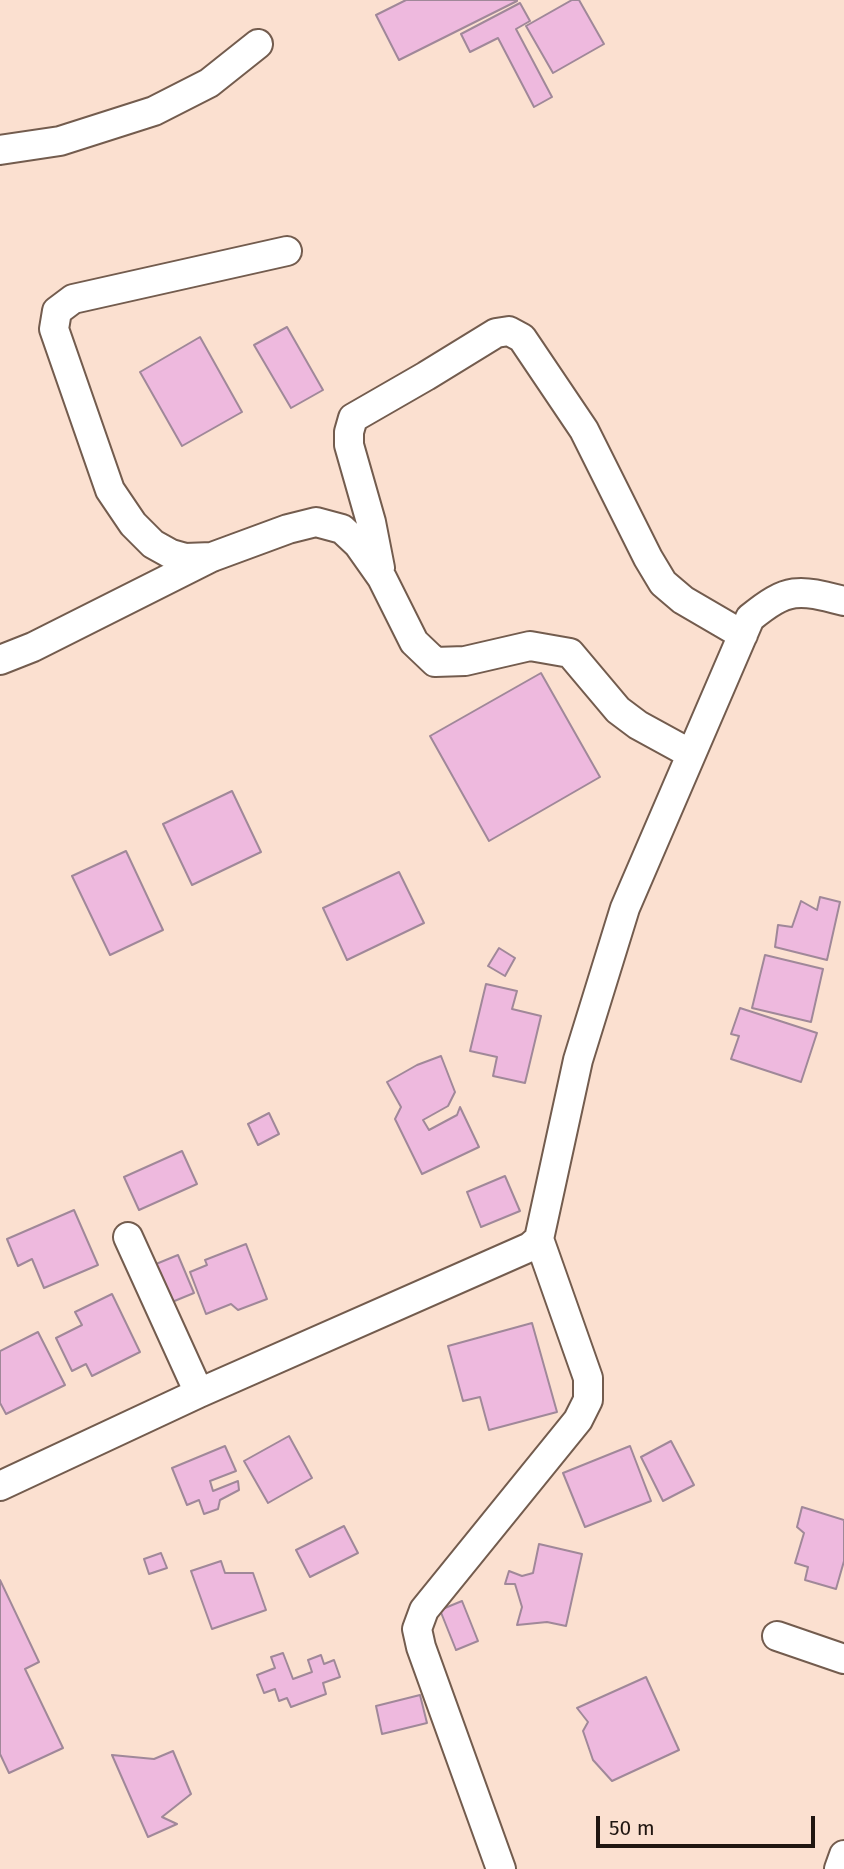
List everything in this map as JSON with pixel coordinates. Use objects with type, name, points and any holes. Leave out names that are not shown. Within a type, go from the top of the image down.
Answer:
[{"type":"street","points":[[0,150],[60,141],[155,111],[209,83],[258,44]]},
{"type":"street","points":[[212,557],[185,558],[153,544],[133,524],[110,490],[54,329],[57,311],[73,299],[287,251]]},
{"type":"street","points":[[382,578],[371,522],[349,445],[353,418],[496,333],[509,331],[522,338],[584,430],[663,583],[683,600],[743,635]]},
{"type":"street","points":[[0,660],[33,647],[212,557],[288,529],[316,522],[342,529],[358,544],[382,578],[414,642],[436,662],[465,661],[530,646],[570,653],[618,710],[638,725],[691,754]]},
{"type":"street","points":[[500,1869],[421,1647],[417,1629],[424,1610],[578,1420],[588,1400],[588,1378],[539,1238],[578,1060],[625,908],[750,618],[787,593],[808,592],[844,601]]},
{"type":"street","points":[[128,1237],[200,1393]]},
{"type":"street","points":[[0,1486],[200,1393],[530,1247],[539,1238]]},
{"type":"street","points":[[777,1636],[844,1659]]},
{"type":"street","points":[[839,1869],[844,1855]]},
{"type":"building","points":[[406,0],[517,1],[399,60],[376,15]]},
{"type":"building","points":[[572,0],[579,0],[604,44],[553,73],[526,26]]},
{"type":"building","points":[[520,3],[530,21],[516,29],[552,97],[534,107],[498,38],[470,52],[461,34]]},
{"type":"building","points":[[287,327],[323,390],[291,408],[254,345]]},
{"type":"building","points":[[200,337],[242,412],[182,446],[140,372]]},
{"type":"building","points":[[541,673],[600,777],[489,841],[430,736]]},
{"type":"building","points":[[232,791],[261,852],[192,885],[163,824]]},
{"type":"building","points":[[126,851],[163,930],[110,955],[72,876]]},
{"type":"building","points":[[399,872],[424,923],[347,960],[323,908]]},
{"type":"building","points":[[820,897],[840,902],[827,960],[775,947],[778,925],[792,927],[801,901],[817,910]]},
{"type":"building","points":[[499,948],[515,958],[505,976],[488,966]]},
{"type":"building","points":[[765,955],[823,969],[811,1022],[752,1008]]},
{"type":"building","points":[[486,984],[517,991],[512,1009],[541,1016],[525,1083],[493,1076],[497,1057],[470,1051]]},
{"type":"building","points":[[740,1008],[817,1033],[801,1082],[731,1059],[739,1036],[731,1034]]},
{"type":"building","points":[[441,1056],[455,1092],[448,1106],[423,1120],[429,1130],[457,1115],[460,1107],[479,1147],[422,1174],[395,1119],[401,1107],[387,1082],[417,1065]]},
{"type":"building","points":[[269,1113],[279,1134],[258,1145],[248,1124]]},
{"type":"building","points":[[182,1151],[197,1184],[139,1210],[124,1177]]},
{"type":"building","points":[[505,1176],[520,1211],[481,1227],[467,1192]]},
{"type":"building","points":[[74,1210],[98,1265],[44,1288],[32,1259],[18,1266],[7,1239]]},
{"type":"building","points":[[246,1244],[267,1299],[238,1310],[231,1304],[206,1314],[190,1272],[207,1265],[205,1260]]},
{"type":"building","points":[[178,1255],[194,1293],[172,1302],[156,1264]]},
{"type":"building","points":[[112,1294],[140,1352],[92,1376],[86,1364],[72,1371],[56,1338],[82,1325],[75,1312]]},
{"type":"building","points":[[532,1323],[557,1412],[489,1430],[480,1397],[463,1401],[448,1346]]},
{"type":"building","points":[[38,1332],[65,1385],[6,1414],[0,1403],[0,1351]]},
{"type":"building","points":[[289,1436],[312,1478],[268,1503],[244,1461]]},
{"type":"building","points":[[671,1441],[694,1485],[663,1501],[641,1457]]},
{"type":"building","points":[[225,1446],[236,1471],[210,1481],[213,1491],[238,1481],[239,1490],[220,1500],[218,1509],[204,1514],[199,1500],[187,1505],[172,1468]]},
{"type":"building","points":[[630,1446],[651,1501],[585,1527],[563,1473]]},
{"type":"building","points":[[802,1507],[844,1520],[844,1561],[836,1589],[805,1580],[808,1567],[795,1563],[804,1533],[797,1527]]},
{"type":"building","points":[[344,1526],[358,1553],[310,1577],[296,1550]]},
{"type":"building","points":[[539,1544],[582,1554],[566,1626],[547,1622],[517,1625],[522,1607],[515,1584],[505,1584],[509,1571],[522,1576],[533,1573]]},
{"type":"building","points":[[161,1553],[167,1568],[149,1574],[144,1559]]},
{"type":"building","points":[[221,1561],[225,1573],[253,1573],[266,1610],[212,1629],[191,1571]]},
{"type":"building","points":[[0,1580],[39,1662],[25,1669],[63,1748],[9,1773],[0,1754]]},
{"type":"building","points":[[462,1601],[478,1641],[456,1650],[440,1610]]},
{"type":"building","points":[[283,1653],[293,1679],[312,1672],[308,1660],[321,1655],[324,1664],[334,1660],[340,1677],[323,1683],[326,1694],[291,1707],[287,1698],[279,1701],[275,1689],[264,1693],[257,1675],[275,1668],[271,1657]]},
{"type":"building","points":[[646,1677],[679,1750],[612,1781],[593,1760],[583,1731],[588,1722],[577,1708]]},
{"type":"building","points":[[420,1695],[427,1723],[382,1734],[376,1706]]},
{"type":"building","points":[[173,1751],[191,1794],[162,1817],[177,1824],[148,1837],[112,1755],[154,1759]]}]
